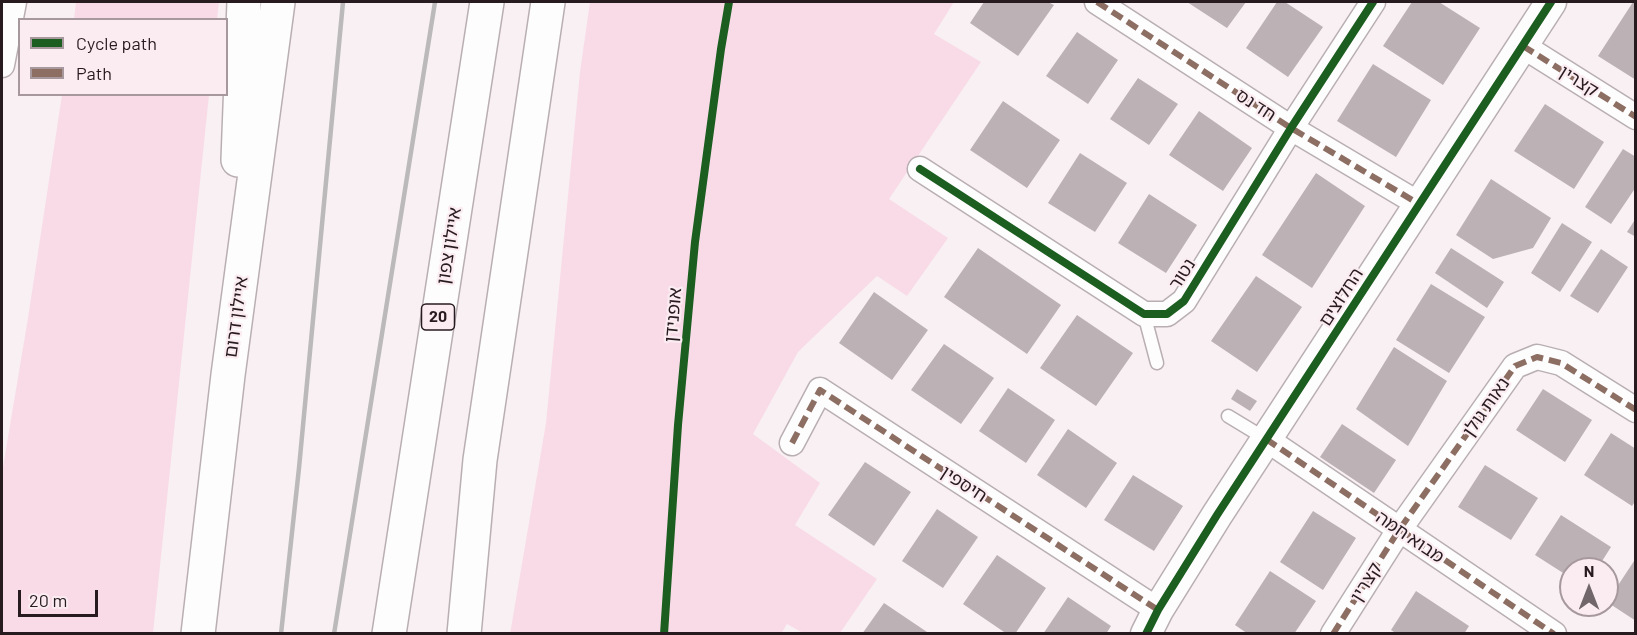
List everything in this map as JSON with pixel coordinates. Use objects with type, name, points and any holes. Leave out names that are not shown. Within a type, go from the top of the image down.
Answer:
[{"type":"highway","points":[[228,375],[244,2]]},
{"type":"highway","name":"איילון דרום","points":[[198,633],[228,375],[278,2]]},
{"type":"highway","name":"איילון צפון","points":[[389,633],[487,2]]},
{"type":"highway","points":[[464,633],[480,460],[548,2]]},
{"type":"highway","points":[[441,633],[480,460]]},
{"type":"street","points":[[2,65],[14,2]]},
{"type":"street","name":"חד נס","points":[[1097,2],[1291,128],[1419,204]]},
{"type":"street","name":"נטור","points":[[1144,314],[1167,314],[1184,301],[1372,2]]},
{"type":"street","name":"החלוצים","points":[[1153,626],[1211,524],[1551,2]]},
{"type":"street","name":"קצרין","points":[[1522,46],[1635,117]]},
{"type":"street","points":[[920,169],[1144,314]]},
{"type":"street","name":"נאות גולן","points":[[1399,530],[1515,366],[1537,357],[1561,363],[1635,410]]},
{"type":"street","name":"חיספין","points":[[792,443],[820,390],[1153,626]]},
{"type":"street","name":"מבוא חמה","points":[[1266,439],[1554,633]]},
{"type":"street","name":"קצרין","points":[[1333,633],[1399,530]]},
{"type":"lane","points":[[1144,314],[1157,363]]},
{"type":"lane","points":[[1228,416],[1266,439]]},
{"type":"shaded area","points":[[76,2],[219,2],[217,18],[74,18]]},
{"type":"shaded area","points":[[590,2],[954,2],[934,34],[981,62],[889,199],[948,238],[907,296],[877,276],[798,352],[753,434],[820,483],[795,525],[877,579],[840,633],[803,633],[787,624],[781,634],[510,634],[546,423],[580,72]]},
{"type":"shaded area","points":[[62,96],[209,96],[153,633],[2,633],[2,473]]},
{"type":"building","points":[[984,2],[1048,2],[1054,5],[1018,56],[970,23]]},
{"type":"building","points":[[1187,2],[1246,2],[1227,28]]},
{"type":"building","points":[[1277,2],[1285,2],[1323,27],[1288,77],[1246,48]]},
{"type":"building","points":[[1412,2],[1439,2],[1480,28],[1443,85],[1383,46]]},
{"type":"building","points":[[1633,2],[1636,2],[1636,80],[1598,56]]},
{"type":"building","points":[[1077,32],[1118,60],[1088,104],[1046,76]]},
{"type":"building","points":[[1373,64],[1431,100],[1396,157],[1337,121]]},
{"type":"building","points":[[1138,78],[1178,104],[1149,145],[1110,119]]},
{"type":"building","points":[[1003,101],[1060,140],[1027,188],[970,150]]},
{"type":"building","points":[[1545,104],[1604,142],[1574,189],[1514,151]]},
{"type":"building","points":[[1199,111],[1252,148],[1223,191],[1169,155]]},
{"type":"building","points":[[1623,149],[1636,157],[1636,187],[1611,224],[1585,207]]},
{"type":"building","points":[[1080,153],[1127,183],[1095,232],[1048,203]]},
{"type":"building","points":[[1316,173],[1365,206],[1312,288],[1262,255]]},
{"type":"building","points":[[1491,179],[1551,218],[1533,248],[1493,259],[1456,235]]},
{"type":"building","points":[[1149,194],[1197,225],[1166,273],[1118,243]]},
{"type":"building","points":[[1636,218],[1636,237],[1627,232]]},
{"type":"building","points":[[1562,223],[1592,242],[1560,292],[1531,273]]},
{"type":"building","points":[[978,248],[1061,305],[1027,354],[944,297]]},
{"type":"building","points":[[1451,248],[1504,282],[1487,308],[1435,273]]},
{"type":"building","points":[[1601,249],[1628,267],[1598,313],[1570,296]]},
{"type":"building","points":[[1256,276],[1302,307],[1257,372],[1211,341]]},
{"type":"building","points":[[1431,284],[1485,317],[1449,373],[1396,340]]},
{"type":"building","points":[[874,292],[928,330],[892,380],[839,343]]},
{"type":"building","points":[[1077,315],[1133,353],[1096,406],[1040,368]]},
{"type":"building","points":[[944,344],[994,378],[961,424],[911,390]]},
{"type":"building","points":[[1394,347],[1447,381],[1408,446],[1356,409]]},
{"type":"building","points":[[1008,388],[1055,420],[1026,463],[979,431]]},
{"type":"building","points":[[1237,389],[1257,401],[1250,411],[1231,399]]},
{"type":"building","points":[[1543,389],[1592,420],[1565,462],[1516,430]]},
{"type":"building","points":[[1342,424],[1396,460],[1374,493],[1320,457]]},
{"type":"building","points":[[1068,429],[1117,463],[1086,508],[1037,475]]},
{"type":"building","points":[[1611,433],[1636,449],[1636,500],[1632,506],[1584,475]]},
{"type":"building","points":[[865,462],[911,492],[874,546],[828,515]]},
{"type":"building","points":[[1485,465],[1538,498],[1511,540],[1458,507]]},
{"type":"building","points":[[1133,475],[1183,506],[1154,551],[1104,520]]},
{"type":"building","points":[[937,509],[978,537],[943,588],[902,561]]},
{"type":"building","points":[[1313,511],[1356,538],[1323,590],[1280,562]]},
{"type":"building","points":[[1561,515],[1611,547],[1605,557],[1559,557],[1559,570],[1535,555]]},
{"type":"building","points":[[997,555],[1046,588],[1015,634],[1007,634],[963,604]]},
{"type":"building","points":[[1636,558],[1636,621],[1619,610],[1619,584]]},
{"type":"building","points":[[1270,571],[1316,601],[1294,634],[1248,634],[1235,625]]},
{"type":"building","points":[[1416,591],[1469,626],[1464,634],[1397,634],[1391,630]]},
{"type":"building","points":[[1068,597],[1111,626],[1106,634],[1043,634]]},
{"type":"building","points":[[884,603],[930,634],[862,634]]},
{"type":"railway","points":[[281,634],[343,2]]},
{"type":"railway","points":[[334,634],[435,2]]},
{"type":"marked path","points":[[1097,2],[1291,128],[1419,204]]},
{"type":"marked path","points":[[1523,46],[1636,117]]},
{"type":"marked path","points":[[1333,634],[1399,530],[1515,366],[1537,357],[1561,363],[1636,410]]},
{"type":"marked path","points":[[792,443],[820,390],[1158,610]]},
{"type":"marked path","points":[[1266,439],[1554,634]]},
{"type":"cycle path","name":"אופנידן","points":[[664,634],[678,425],[695,242],[729,2]]},
{"type":"cycle path","points":[[920,169],[1144,314],[1167,314],[1184,301],[1291,128],[1373,2]]},
{"type":"cycle path","points":[[1146,634],[1158,610],[1217,515],[1551,2]]}]
